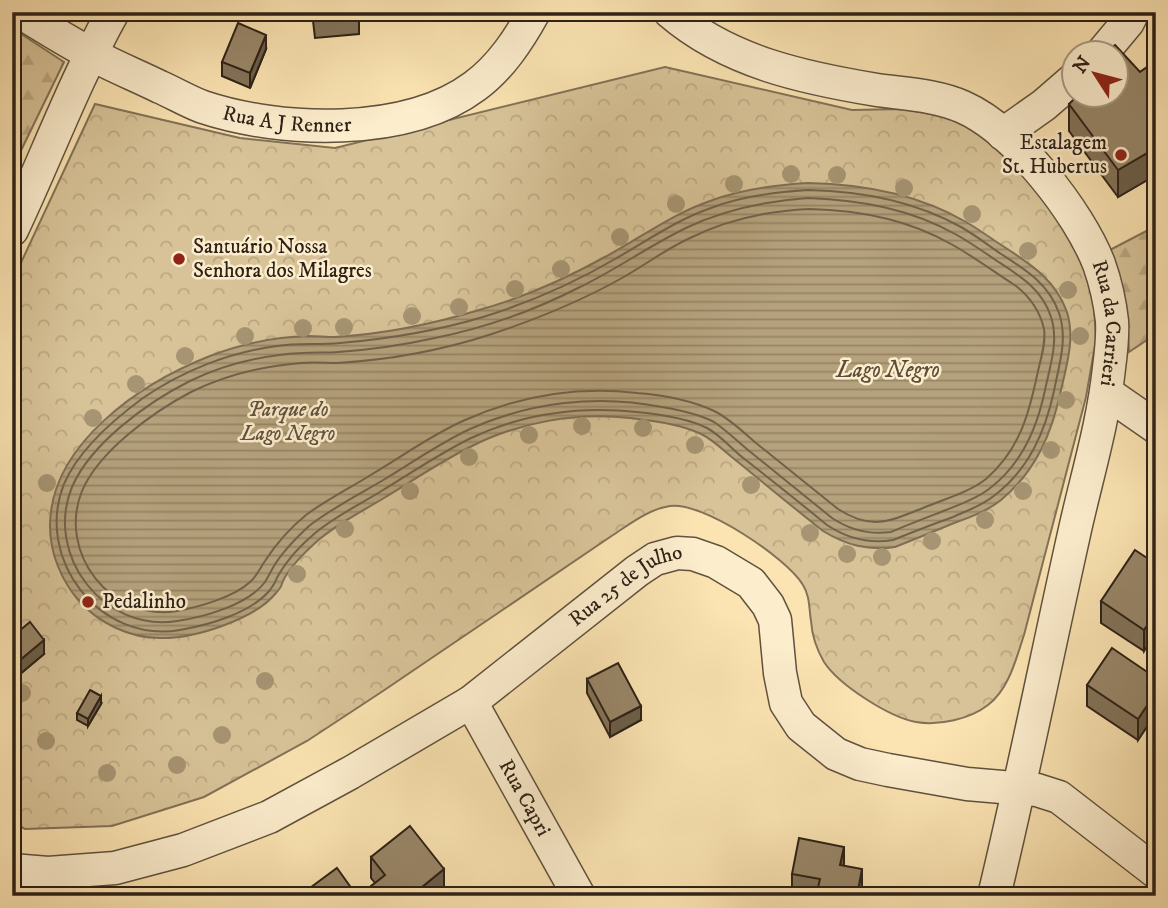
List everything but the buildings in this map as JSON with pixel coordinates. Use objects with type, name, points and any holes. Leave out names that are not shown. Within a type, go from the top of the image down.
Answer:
[{"type":"street","name":"Rua A J Renner","points":[[20,12],[90,54],[203,106],[262,121],[314,126],[363,124],[404,117],[447,104],[476,86],[502,61],[519,39],[534,12]]},
{"type":"street","points":[[12,230],[90,54],[113,12]]},
{"type":"street","name":"Rua da Carrieri","points":[[670,12],[712,41],[782,71],[829,82],[932,98],[963,107],[981,117],[1003,134],[1044,174],[1084,234],[1099,265],[1112,321],[1107,393],[1074,533],[1020,790],[994,896]]},
{"type":"street","points":[[1115,38],[1133,12]]},
{"type":"street","points":[[1003,134],[1060,91]]},
{"type":"street","points":[[1107,393],[1156,427]]},
{"type":"street","name":"Rua 25 de Julho","points":[[12,870],[48,873],[115,867],[183,850],[269,817],[471,702],[646,565],[655,559],[677,553],[693,554],[716,562],[737,573],[761,594],[775,620],[786,703],[801,726],[836,754],[860,764],[888,770],[967,784],[1037,790],[1059,797],[1156,872]]},
{"type":"street","name":"Rua Capri","points":[[471,702],[579,896]]},
{"type":"green space","points":[[12,28],[64,62],[12,169]]},
{"type":"green space","name":"Parque do Lago Negro","points":[[665,67],[852,110],[903,109],[958,121],[996,148],[1039,190],[1085,251],[1094,303],[1096,340],[1086,397],[1024,635],[1011,673],[995,698],[972,714],[934,723],[905,719],[879,707],[853,690],[824,662],[814,637],[807,594],[794,574],[762,547],[722,522],[702,512],[670,506],[655,510],[633,522],[307,741],[204,797],[112,826],[25,829],[12,822],[12,282],[95,104],[240,138],[335,148]]},
{"type":"green space","points":[[1156,226],[1156,334],[1129,352],[1127,313],[1118,279],[1106,252]]},
{"type":"water","name":"Lago Negro","points":[[808,183],[890,192],[948,212],[1034,268],[1050,283],[1062,301],[1069,322],[1069,351],[1053,421],[1041,450],[1024,477],[1001,500],[984,511],[895,547],[858,546],[823,531],[701,434],[657,422],[589,416],[548,421],[508,431],[448,459],[323,536],[295,563],[280,588],[266,603],[222,626],[189,635],[160,638],[126,632],[115,628],[87,609],[62,575],[54,556],[50,526],[54,496],[65,469],[82,443],[104,420],[156,382],[210,356],[258,342],[390,331],[444,320],[495,305],[575,273],[696,206],[746,191]]},
{"type":"place","name":"Estalagem St. Hubertus","points":[[1121,155]]},
{"type":"place","name":"Santuário Nossa Senhora dos Milagres","points":[[179,259]]},
{"type":"place","name":"Pedalinho","points":[[88,602]]}]
